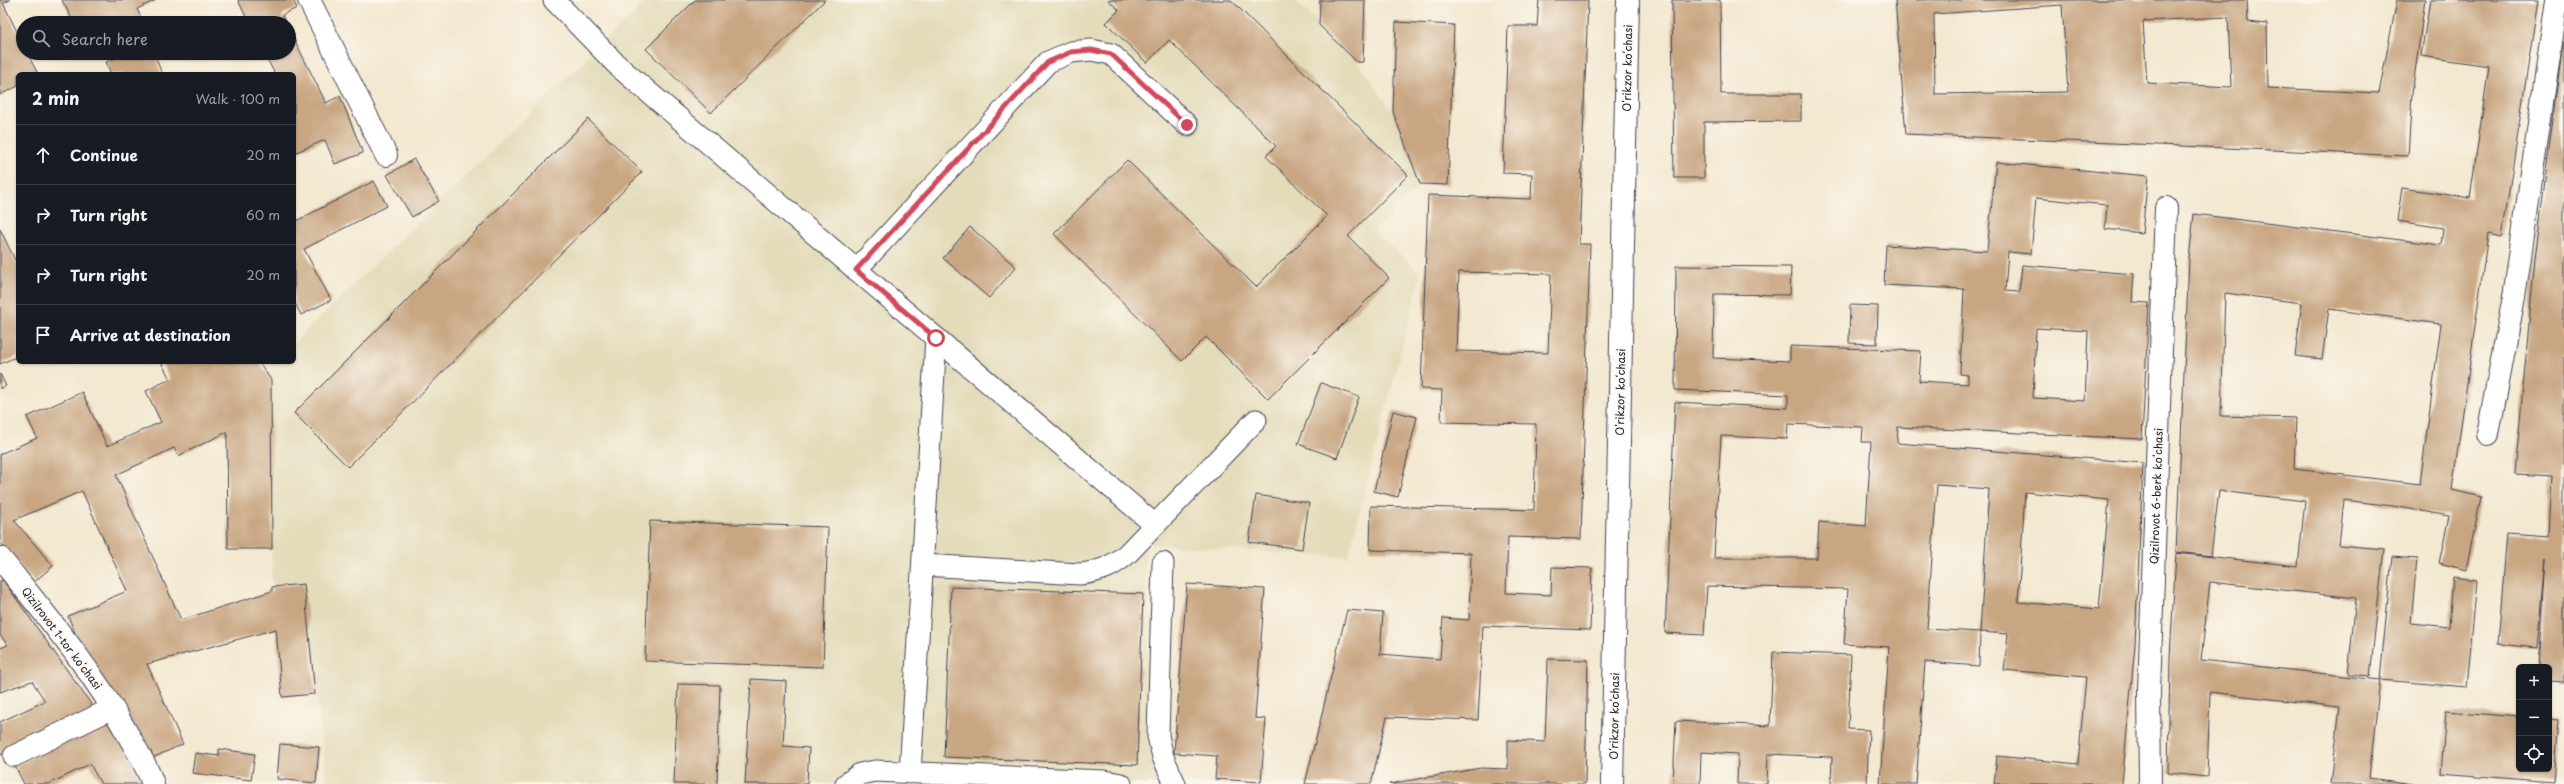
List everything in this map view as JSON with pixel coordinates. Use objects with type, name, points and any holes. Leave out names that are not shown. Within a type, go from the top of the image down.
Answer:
[{"type":"street","points":[[309,0],[386,155]]},
{"type":"street","name":"Oʻrikzor koʻchasi","points":[[1612,784],[1628,0]]},
{"type":"street","points":[[2488,434],[2514,297],[2557,0]]},
{"type":"street","name":"Qizilrovot 6-berk koʻchasi","points":[[2150,784],[2149,691],[2166,208]]},
{"type":"street","name":"Qizilrovot 1-tor koʻchasi","points":[[0,558],[72,648],[113,708],[149,772],[153,784]]},
{"type":"lane","points":[[554,0],[619,67],[1155,525]]},
{"type":"lane","points":[[856,270],[1048,62],[1071,52],[1091,50],[1111,54],[1187,125]]},
{"type":"lane","points":[[910,773],[936,338]]},
{"type":"lane","points":[[923,566],[1080,574],[1099,572],[1116,564],[1256,420]]},
{"type":"lane","points":[[1163,563],[1158,736],[1163,756],[1176,784]]},
{"type":"lane","points":[[14,756],[113,708]]},
{"type":"lane","points":[[846,784],[860,774],[876,771],[1105,781],[1121,784]]},
{"type":"shaded area","points":[[647,0],[1295,0],[1357,62],[1393,112],[1420,184],[1374,232],[1421,273],[1348,557],[1146,544],[1150,739],[1163,784],[327,784],[304,584],[272,587],[271,365],[296,364],[296,341]]},
{"type":"building","points":[[0,0],[10,0],[3,3],[16,30],[16,60],[31,60],[37,72],[16,72],[16,87],[0,95]]},
{"type":"building","points":[[62,0],[156,0],[137,9],[140,16],[70,16]]},
{"type":"building","points":[[238,0],[293,0],[297,8],[282,16],[246,16]]},
{"type":"building","points":[[695,0],[825,0],[711,113],[646,49]]},
{"type":"building","points":[[1108,0],[1231,0],[1408,175],[1348,236],[1389,278],[1268,399],[1206,337],[1182,361],[1054,234],[1127,160],[1256,287],[1327,216],[1266,156],[1276,146],[1169,40],[1147,63],[1106,23],[1119,10]]},
{"type":"building","points":[[1320,0],[1365,0],[1363,62],[1357,62],[1319,25]]},
{"type":"building","points":[[1539,0],[1588,0],[1579,244],[1590,244],[1581,539],[1508,537],[1506,593],[1551,595],[1552,567],[1592,568],[1590,630],[1483,626],[1478,720],[1387,717],[1371,784],[1305,784],[1347,610],[1383,613],[1380,654],[1440,659],[1443,618],[1469,620],[1471,553],[1370,550],[1371,506],[1534,510],[1536,424],[1441,422],[1442,390],[1421,389],[1428,195],[1531,199],[1532,174],[1503,173],[1508,26],[1537,26]],"holes":[[[1459,272],[1551,274],[1548,353],[1456,351]]]},
{"type":"building","points":[[1672,0],[1720,0],[1721,94],[1801,94],[1801,121],[1704,122],[1704,178],[1674,178]]},
{"type":"building","points":[[1895,0],[2247,0],[2248,22],[2267,24],[2268,88],[2379,93],[2397,0],[2425,0],[2412,94],[2408,156],[1906,134]],"holes":[[[2062,5],[2068,92],[1935,94],[1934,14]],[[2228,17],[2231,87],[2147,83],[2143,21]]]},
{"type":"building","points":[[2430,0],[2538,0],[2502,237],[2488,234],[2452,490],[2481,497],[2466,570],[2439,563],[2449,516],[2393,506],[2344,500],[2339,545],[2384,549],[2370,676],[2348,674],[2356,598],[2210,582],[2201,660],[2380,680],[2369,778],[2413,784],[2331,784],[2340,707],[2210,692],[2207,777],[2168,773],[2170,657],[2176,553],[2298,566],[2305,501],[2219,491],[2211,556],[2176,552],[2189,259],[2194,214],[2441,245],[2443,228],[2397,221],[2402,188],[2470,198],[2489,66],[2421,56]],"holes":[[[2225,293],[2302,303],[2295,356],[2322,359],[2329,309],[2441,324],[2420,484],[2294,469],[2296,418],[2221,416]]]},
{"type":"building","points":[[1396,22],[1454,25],[1448,185],[1420,184],[1393,112]]},
{"type":"building","points":[[2564,41],[2564,682],[2552,681],[2552,664],[2539,664],[2546,559],[2538,648],[2498,644],[2507,533],[2548,536],[2551,476],[2515,474],[2535,258]]},
{"type":"building","points":[[296,43],[326,103],[340,96],[363,153],[335,164],[325,140],[296,152],[296,72],[274,72],[268,60],[296,60]]},
{"type":"building","points":[[111,60],[157,60],[161,72],[110,72],[106,62]]},
{"type":"building","points":[[588,119],[642,172],[348,467],[294,413]]},
{"type":"building","points":[[414,159],[439,201],[412,217],[387,175]]},
{"type":"building","points":[[1996,162],[2148,176],[2142,233],[2105,229],[2107,205],[2036,198],[2031,254],[2008,252],[2005,291],[2019,292],[2022,265],[2134,274],[2132,302],[2149,303],[2142,439],[1898,427],[1897,443],[2143,463],[2135,645],[2122,784],[1994,784],[1997,756],[2078,764],[2086,677],[2004,670],[2008,634],[1980,632],[1979,666],[1925,662],[1916,784],[1880,784],[1889,647],[1844,644],[1848,589],[1707,586],[1704,635],[1665,633],[1675,402],[1788,408],[1788,395],[1675,390],[1676,266],[1791,267],[1790,295],[1714,294],[1713,358],[1790,361],[1790,346],[1921,351],[1919,381],[1968,384],[1968,375],[1960,374],[1964,289],[1884,285],[1886,245],[1987,251]],"holes":[[[2036,328],[2088,331],[2085,401],[2033,398]],[[1788,424],[1863,427],[1862,442],[1871,442],[1866,526],[1819,522],[1817,558],[1714,558],[1721,436],[1787,439]],[[1937,485],[1989,489],[1980,632],[1927,629]],[[2025,492],[2109,500],[2099,609],[2018,602]]]},
{"type":"building","points":[[374,181],[387,206],[304,249],[331,300],[301,315],[296,305],[296,221]]},
{"type":"building","points":[[970,227],[1016,267],[989,298],[943,258]]},
{"type":"building","points":[[0,229],[16,262],[16,357],[0,364]]},
{"type":"building","points":[[1850,305],[1878,306],[1877,344],[1849,343]]},
{"type":"building","points":[[162,364],[260,364],[271,380],[272,549],[228,549],[227,432],[178,456],[174,448],[116,475],[181,620],[272,591],[272,587],[304,584],[315,694],[282,697],[276,629],[147,664],[183,744],[150,759],[83,652],[68,616],[127,591],[82,491],[14,520],[53,566],[34,582],[0,542],[0,454],[37,438],[27,417],[82,392],[107,446],[161,422],[146,391],[170,379]]},
{"type":"building","points":[[0,374],[6,386],[0,389]]},
{"type":"building","points":[[1321,383],[1359,397],[1337,458],[1298,444]]},
{"type":"building","points":[[1393,411],[1417,417],[1398,497],[1374,491]]},
{"type":"building","points":[[1256,495],[1309,503],[1302,549],[1249,542]]},
{"type":"building","points":[[650,521],[828,527],[823,667],[645,661]]},
{"type":"building","points":[[2392,557],[2417,559],[2411,623],[2449,627],[2453,577],[2477,580],[2467,687],[2380,680]]},
{"type":"building","points":[[3,580],[96,711],[0,755],[0,722],[45,701],[32,681],[0,692],[0,648],[8,645],[0,635],[0,581]]},
{"type":"building","points":[[1187,584],[1265,589],[1255,718],[1266,719],[1261,782],[1215,779],[1217,756],[1174,753]]},
{"type":"building","points":[[951,587],[1143,594],[1137,765],[944,757]]},
{"type":"building","points":[[1773,652],[1851,655],[1848,729],[1869,730],[1867,784],[1831,784],[1832,757],[1768,754],[1767,784],[1737,784],[1738,754],[1701,752],[1700,784],[1673,784],[1676,721],[1770,726]]},
{"type":"building","points":[[1548,659],[1588,660],[1585,784],[1389,784],[1481,768],[1508,769],[1508,740],[1545,742]]},
{"type":"building","points":[[751,679],[786,681],[783,746],[809,748],[807,784],[745,784]]},
{"type":"building","points":[[678,684],[720,685],[717,784],[674,784]]},
{"type":"building","points":[[2446,711],[2516,717],[2516,772],[2552,772],[2552,719],[2558,720],[2553,782],[2441,773]]},
{"type":"building","points":[[111,718],[143,784],[101,784],[90,764],[49,784],[24,784],[15,766]]},
{"type":"building","points":[[280,744],[319,747],[316,783],[277,779]]},
{"type":"building","points":[[219,749],[255,754],[251,780],[192,773],[195,753],[219,756]]},
{"type":"route","points":[[936,338],[856,270],[1048,62],[1071,52],[1091,50],[1111,54],[1187,125]]}]
